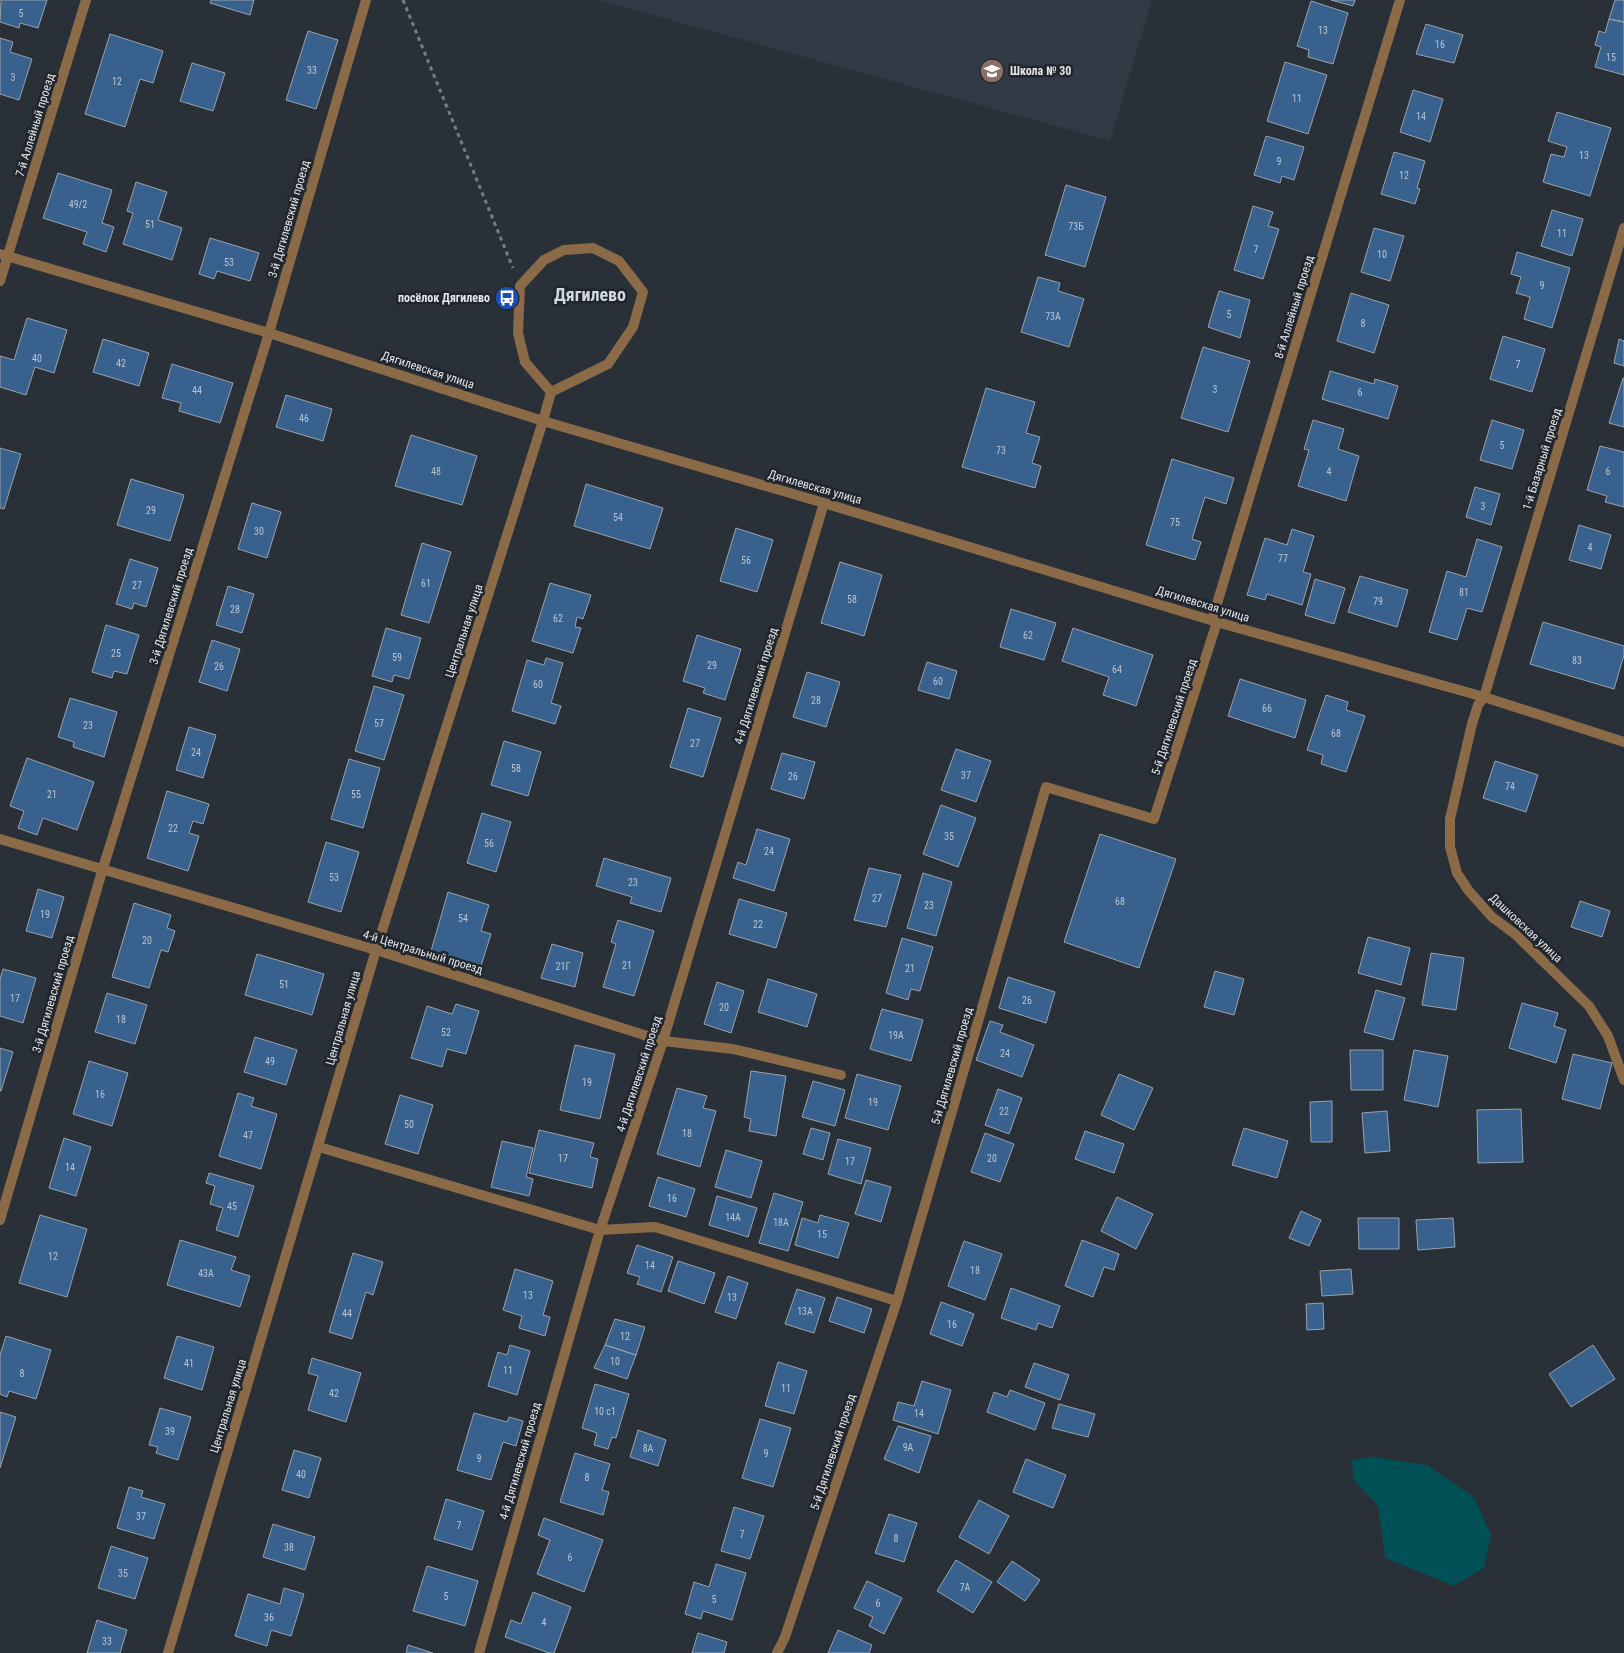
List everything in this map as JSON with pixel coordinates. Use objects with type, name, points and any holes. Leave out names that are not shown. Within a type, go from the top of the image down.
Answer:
[{"type":"street","name":"7-й Аллейный проезд","points":[[0,282],[4,255],[86,0]]},
{"type":"street","name":"3-й Дягилевский проезд","points":[[0,1220],[103,868],[269,333],[366,0]]},
{"type":"street","name":"8-й Аллейный проезд","points":[[1215,621],[1400,0]]},
{"type":"street","name":"1-й Базарный проезд","points":[[1484,697],[1624,228]]},
{"type":"street","points":[[593,248],[619,261],[643,292],[633,327],[608,364],[551,392],[525,362],[518,333],[520,286],[544,260],[564,250],[593,248]]},
{"type":"street","name":"Дягилевская улица","points":[[4,255],[269,333],[543,421],[824,503],[1215,621],[1484,697],[1624,742]]},
{"type":"street","name":"Центральная улица","points":[[168,1653],[376,950],[551,392]]},
{"type":"street","name":"4-й Дягилевский проезд","points":[[479,1653],[600,1230],[663,1041],[824,503]]},
{"type":"street","name":"5-й Дягилевский проезд","points":[[777,1653],[785,1637],[897,1301],[1046,787],[1154,819],[1215,621]]},
{"type":"street","name":"Дашковская улица","points":[[1484,697],[1478,705],[1472,724],[1450,819],[1450,847],[1457,873],[1468,890],[1492,917],[1515,934],[1590,1006],[1608,1036],[1624,1080]]},
{"type":"street","name":"4-й Центральный проезд","points":[[0,839],[376,950],[663,1041],[733,1049],[841,1075]]},
{"type":"street","points":[[319,1147],[600,1230],[655,1227],[897,1301]]},
{"type":"path","points":[[403,0],[520,286]]},
{"type":"shaded area","name":"Школа № 30","points":[[598,0],[1152,0],[1110,141]]},
{"type":"water","points":[[1372,1457],[1427,1465],[1474,1497],[1491,1535],[1484,1568],[1454,1586],[1385,1558],[1378,1506],[1354,1480],[1352,1460]]},
{"type":"building","points":[[1,0],[47,0],[38,28],[20,23],[19,28],[0,22]]},
{"type":"building","points":[[211,0],[254,0],[250,15],[210,3]]},
{"type":"building","points":[[1331,0],[1355,0],[1353,6]]},
{"type":"building","points":[[1615,0],[1624,0],[1624,22],[1609,19]]},
{"type":"building","points":[[1311,1],[1348,13],[1333,64],[1308,57],[1309,50],[1297,46]]},
{"type":"building","points":[[1609,19],[1624,22],[1624,75],[1595,67],[1601,47],[1595,45],[1599,31],[1605,33]]},
{"type":"building","points":[[1426,24],[1463,35],[1454,63],[1416,54]]},
{"type":"building","points":[[308,31],[338,40],[316,109],[286,100]]},
{"type":"building","points":[[110,34],[163,51],[153,83],[140,79],[125,127],[85,114]]},
{"type":"building","points":[[0,38],[13,42],[10,52],[32,59],[19,100],[0,94]]},
{"type":"building","points":[[1285,62],[1327,75],[1308,134],[1267,121]]},
{"type":"building","points":[[192,63],[225,73],[213,111],[180,101]]},
{"type":"building","points":[[1413,90],[1443,99],[1430,142],[1400,132]]},
{"type":"building","points":[[1557,112],[1611,128],[1590,196],[1543,182],[1551,154],[1564,157],[1567,147],[1548,141]]},
{"type":"building","points":[[1266,136],[1304,147],[1294,180],[1282,176],[1280,183],[1254,175]]},
{"type":"building","points":[[1394,152],[1425,161],[1417,188],[1420,189],[1415,204],[1381,194]]},
{"type":"building","points":[[58,173],[112,190],[102,223],[114,227],[106,252],[83,244],[87,232],[43,218]]},
{"type":"building","points":[[136,182],[167,192],[158,220],[182,228],[172,260],[123,244],[133,213],[127,211]]},
{"type":"building","points":[[1066,185],[1106,197],[1085,267],[1045,255]]},
{"type":"building","points":[[1253,206],[1273,212],[1268,226],[1279,229],[1263,279],[1234,270]]},
{"type":"building","points":[[1552,210],[1583,219],[1572,256],[1541,246]]},
{"type":"building","points":[[1374,228],[1404,236],[1390,281],[1361,272]]},
{"type":"building","points":[[210,238],[259,253],[250,281],[217,271],[214,279],[199,274]]},
{"type":"building","points":[[1517,252],[1570,268],[1552,328],[1524,319],[1530,297],[1516,293],[1521,277],[1511,274]]},
{"type":"building","points":[[1038,277],[1060,283],[1058,291],[1084,299],[1069,347],[1021,332]]},
{"type":"building","points":[[1219,291],[1250,300],[1240,338],[1208,327]]},
{"type":"building","points":[[1351,293],[1389,305],[1374,353],[1337,341]]},
{"type":"building","points":[[27,318],[67,330],[54,373],[35,367],[26,395],[0,387],[0,356],[14,360]]},
{"type":"building","points":[[1503,336],[1545,349],[1532,392],[1490,379]]},
{"type":"building","points":[[103,339],[149,353],[139,386],[93,372]]},
{"type":"building","points":[[1619,339],[1624,341],[1624,366],[1614,363]]},
{"type":"building","points":[[1203,347],[1250,361],[1228,432],[1181,418]]},
{"type":"building","points":[[172,364],[233,383],[220,423],[179,411],[181,403],[162,398]]},
{"type":"building","points":[[1330,371],[1374,384],[1375,379],[1398,386],[1388,419],[1322,399]]},
{"type":"building","points":[[1624,378],[1624,427],[1609,423]]},
{"type":"building","points":[[986,388],[1035,402],[1026,433],[1040,437],[1032,463],[1041,466],[1035,488],[962,467]]},
{"type":"building","points":[[286,395],[332,409],[323,441],[276,427]]},
{"type":"building","points":[[1313,420],[1344,429],[1338,449],[1359,456],[1346,501],[1298,486],[1309,450],[1304,449]]},
{"type":"building","points":[[1492,420],[1524,430],[1512,469],[1480,460]]},
{"type":"building","points":[[411,435],[477,456],[462,505],[395,486]]},
{"type":"building","points":[[1600,446],[1624,452],[1624,507],[1605,502],[1607,496],[1587,490]]},
{"type":"building","points":[[0,448],[21,454],[4,509],[0,508]]},
{"type":"building","points":[[1172,459],[1234,478],[1226,504],[1205,497],[1192,539],[1201,542],[1195,560],[1146,545]]},
{"type":"building","points":[[131,479],[184,495],[170,541],[117,525]]},
{"type":"building","points":[[586,484],[663,508],[650,549],[574,526]]},
{"type":"building","points":[[1475,487],[1500,494],[1491,525],[1466,517]]},
{"type":"building","points":[[252,503],[281,512],[267,558],[238,549]]},
{"type":"building","points":[[1579,525],[1611,535],[1601,569],[1569,560]]},
{"type":"building","points":[[736,528],[773,540],[757,592],[720,581]]},
{"type":"building","points":[[1292,529],[1314,536],[1303,572],[1311,574],[1302,605],[1267,594],[1265,600],[1247,595],[1265,538],[1287,545]]},
{"type":"building","points":[[1477,539],[1502,547],[1482,612],[1467,608],[1457,640],[1429,632],[1447,571],[1466,577]]},
{"type":"building","points":[[422,543],[451,552],[429,623],[401,615]]},
{"type":"building","points":[[130,559],[158,568],[146,607],[134,603],[132,609],[116,604]]},
{"type":"building","points":[[840,562],[882,575],[864,636],[821,623]]},
{"type":"building","points":[[1360,576],[1408,590],[1397,627],[1348,612]]},
{"type":"building","points":[[1315,579],[1345,588],[1334,624],[1305,615]]},
{"type":"building","points":[[550,583],[591,595],[583,619],[577,617],[575,627],[581,628],[573,653],[532,641]]},
{"type":"building","points":[[228,586],[254,594],[242,633],[216,625]]},
{"type":"building","points":[[1011,609],[1056,623],[1044,660],[1000,647]]},
{"type":"building","points":[[1543,622],[1624,646],[1624,655],[1614,689],[1530,664]]},
{"type":"building","points":[[106,625],[139,635],[127,674],[114,671],[112,678],[92,672]]},
{"type":"building","points":[[386,628],[421,638],[409,679],[394,675],[392,682],[372,676]]},
{"type":"building","points":[[1073,628],[1153,655],[1136,706],[1103,695],[1109,677],[1062,661]]},
{"type":"building","points":[[697,635],[741,649],[725,700],[703,693],[705,688],[683,681]]},
{"type":"building","points":[[212,640],[240,649],[227,691],[199,682]]},
{"type":"building","points":[[546,658],[563,663],[551,703],[561,706],[555,724],[512,711],[527,660],[544,665]]},
{"type":"building","points":[[927,662],[957,671],[949,699],[918,690]]},
{"type":"building","points":[[807,672],[840,682],[826,727],[793,717]]},
{"type":"building","points":[[1240,679],[1306,700],[1295,738],[1228,716]]},
{"type":"building","points":[[374,686],[404,695],[384,760],[355,751]]},
{"type":"building","points":[[1326,695],[1348,702],[1346,710],[1365,716],[1346,772],[1321,764],[1323,755],[1307,750]]},
{"type":"building","points":[[70,698],[117,712],[104,757],[73,747],[74,742],[58,737]]},
{"type":"building","points":[[688,708],[721,718],[703,777],[670,767]]},
{"type":"building","points":[[189,727],[216,735],[203,778],[176,770]]},
{"type":"building","points":[[504,741],[541,752],[528,796],[491,785]]},
{"type":"building","points":[[956,749],[991,761],[976,802],[941,790]]},
{"type":"building","points":[[782,753],[815,762],[804,799],[771,789]]},
{"type":"building","points":[[27,758],[94,782],[77,830],[43,818],[37,835],[18,828],[24,811],[10,806]]},
{"type":"building","points":[[349,759],[380,768],[363,828],[331,819]]},
{"type":"building","points":[[1495,761],[1538,775],[1526,812],[1483,798]]},
{"type":"building","points":[[167,791],[209,804],[203,824],[193,821],[189,833],[199,836],[188,871],[147,858]]},
{"type":"building","points":[[941,805],[976,818],[958,867],[923,854]]},
{"type":"building","points":[[482,813],[511,822],[496,872],[467,863]]},
{"type":"building","points":[[757,829],[790,839],[774,891],[733,878],[738,862],[746,865]]},
{"type":"building","points":[[1100,834],[1176,859],[1139,968],[1064,942]]},
{"type":"building","points":[[326,842],[359,852],[341,912],[308,902]]},
{"type":"building","points":[[604,858],[671,878],[661,912],[630,903],[632,897],[596,886]]},
{"type":"building","points":[[869,868],[901,875],[886,927],[854,920]]},
{"type":"building","points":[[923,873],[952,882],[936,936],[907,928]]},
{"type":"building","points":[[38,889],[64,897],[52,938],[26,931]]},
{"type":"building","points":[[448,892],[489,905],[481,931],[491,934],[480,969],[455,962],[456,958],[431,951]]},
{"type":"building","points":[[739,899],[787,913],[776,948],[729,934]]},
{"type":"building","points":[[1580,901],[1610,911],[1602,937],[1571,927]]},
{"type":"building","points":[[134,903],[171,915],[167,928],[175,931],[168,952],[161,950],[149,988],[112,977]]},
{"type":"building","points":[[618,920],[654,931],[634,996],[603,987],[616,944],[611,942]]},
{"type":"building","points":[[1368,937],[1410,948],[1401,985],[1358,973]]},
{"type":"building","points":[[902,938],[933,947],[920,991],[911,989],[908,1000],[886,993]]},
{"type":"building","points":[[552,944],[583,953],[575,987],[541,978]]},
{"type":"building","points":[[1431,953],[1464,958],[1456,1010],[1422,1005]]},
{"type":"building","points":[[257,954],[324,974],[312,1015],[245,995]]},
{"type":"building","points":[[3,969],[36,978],[23,1023],[0,1016],[0,979]]},
{"type":"building","points":[[1215,971],[1244,979],[1234,1015],[1204,1007]]},
{"type":"building","points":[[1008,977],[1055,992],[1046,1023],[999,1008]]},
{"type":"building","points":[[768,979],[817,994],[807,1027],[758,1012]]},
{"type":"building","points":[[717,982],[744,991],[731,1033],[704,1024]]},
{"type":"building","points":[[1376,990],[1405,998],[1393,1040],[1364,1032]]},
{"type":"building","points":[[107,993],[147,1005],[135,1044],[95,1032]]},
{"type":"building","points":[[1522,1003],[1558,1013],[1554,1026],[1566,1030],[1556,1063],[1509,1048]]},
{"type":"building","points":[[456,1004],[479,1011],[466,1054],[447,1049],[442,1067],[411,1058],[427,1006],[452,1014]]},
{"type":"building","points":[[882,1009],[923,1020],[911,1061],[870,1049]]},
{"type":"building","points":[[990,1021],[1003,1025],[1000,1032],[1034,1045],[1022,1077],[976,1060]]},
{"type":"building","points":[[255,1037],[297,1050],[286,1085],[244,1072]]},
{"type":"building","points":[[575,1045],[615,1054],[600,1119],[560,1110]]},
{"type":"building","points":[[0,1048],[13,1052],[1,1091],[0,1091]]},
{"type":"building","points":[[1350,1050],[1383,1050],[1383,1090],[1351,1090]]},
{"type":"building","points":[[1414,1050],[1448,1056],[1438,1107],[1404,1100]]},
{"type":"building","points":[[1573,1054],[1612,1063],[1600,1109],[1562,1099]]},
{"type":"building","points":[[89,1061],[128,1073],[112,1126],[73,1114]]},
{"type":"building","points":[[751,1071],[786,1076],[776,1136],[749,1131],[751,1119],[744,1117]]},
{"type":"building","points":[[857,1074],[901,1086],[888,1130],[845,1118]]},
{"type":"building","points":[[1119,1074],[1153,1088],[1134,1130],[1101,1115]]},
{"type":"building","points":[[813,1081],[845,1090],[835,1126],[802,1117]]},
{"type":"building","points":[[677,1088],[707,1096],[703,1108],[716,1111],[700,1167],[657,1154]]},
{"type":"building","points":[[998,1089],[1022,1098],[1009,1134],[985,1125]]},
{"type":"building","points":[[238,1093],[254,1098],[251,1106],[277,1114],[261,1169],[219,1156]]},
{"type":"building","points":[[400,1095],[433,1105],[418,1154],[385,1144]]},
{"type":"building","points":[[1332,1101],[1332,1142],[1311,1142],[1310,1102]]},
{"type":"building","points":[[1521,1109],[1523,1162],[1478,1163],[1477,1110]]},
{"type":"building","points":[[1387,1111],[1390,1151],[1365,1153],[1362,1113]]},
{"type":"building","points":[[811,1128],[830,1133],[823,1160],[803,1154]]},
{"type":"building","points":[[1244,1128],[1288,1141],[1277,1178],[1232,1165]]},
{"type":"building","points":[[539,1130],[594,1143],[590,1157],[598,1159],[592,1188],[529,1173]]},
{"type":"building","points":[[1085,1131],[1124,1144],[1114,1173],[1075,1159]]},
{"type":"building","points":[[985,1133],[1014,1144],[1000,1182],[971,1172]]},
{"type":"building","points":[[64,1138],[91,1147],[76,1196],[49,1188]]},
{"type":"building","points":[[838,1139],[871,1148],[861,1184],[828,1174]]},
{"type":"building","points":[[502,1141],[533,1148],[526,1177],[533,1179],[529,1196],[491,1187]]},
{"type":"building","points":[[726,1150],[762,1161],[751,1198],[715,1187]]},
{"type":"building","points":[[209,1173],[254,1186],[238,1237],[216,1230],[223,1208],[210,1204],[215,1186],[206,1183]]},
{"type":"building","points":[[658,1177],[695,1189],[686,1217],[649,1206]]},
{"type":"building","points":[[866,1180],[891,1187],[881,1222],[855,1214]]},
{"type":"building","points":[[774,1193],[803,1202],[788,1251],[759,1243]]},
{"type":"building","points":[[717,1196],[757,1208],[748,1237],[709,1225]]},
{"type":"building","points":[[1117,1197],[1153,1214],[1136,1249],[1101,1231]]},
{"type":"building","points":[[1301,1211],[1321,1220],[1309,1246],[1289,1238]]},
{"type":"building","points":[[40,1215],[87,1229],[67,1297],[19,1283]]},
{"type":"building","points":[[820,1215],[849,1223],[838,1258],[795,1245],[802,1218],[818,1223]]},
{"type":"building","points":[[1358,1218],[1399,1218],[1399,1249],[1359,1249]]},
{"type":"building","points":[[1453,1218],[1455,1247],[1418,1250],[1416,1220]]},
{"type":"building","points":[[180,1240],[236,1257],[231,1270],[250,1276],[240,1307],[167,1285]]},
{"type":"building","points":[[1082,1240],[1119,1254],[1114,1270],[1104,1267],[1093,1297],[1065,1286]]},
{"type":"building","points":[[964,1241],[1002,1254],[985,1300],[948,1286]]},
{"type":"building","points":[[637,1245],[673,1257],[661,1292],[637,1284],[640,1277],[627,1273]]},
{"type":"building","points":[[353,1253],[383,1262],[373,1295],[366,1292],[352,1339],[329,1332]]},
{"type":"building","points":[[678,1261],[715,1273],[704,1304],[668,1291]]},
{"type":"building","points":[[515,1269],[553,1281],[543,1315],[550,1317],[545,1336],[519,1328],[522,1316],[503,1310]]},
{"type":"building","points":[[1351,1269],[1353,1294],[1322,1296],[1320,1271]]},
{"type":"building","points":[[728,1276],[748,1283],[736,1319],[715,1312]]},
{"type":"building","points":[[1011,1288],[1060,1306],[1052,1328],[1038,1323],[1036,1330],[1001,1318]]},
{"type":"building","points":[[797,1289],[825,1298],[814,1333],[785,1324]]},
{"type":"building","points":[[837,1297],[872,1309],[864,1333],[829,1321]]},
{"type":"building","points":[[941,1302],[974,1314],[962,1346],[930,1334]]},
{"type":"building","points":[[1323,1303],[1324,1329],[1307,1330],[1306,1304]]},
{"type":"building","points":[[615,1319],[645,1327],[636,1355],[605,1345]]},
{"type":"building","points":[[6,1336],[51,1350],[36,1399],[9,1391],[7,1397],[0,1394],[0,1355]]},
{"type":"building","points":[[177,1336],[214,1347],[202,1390],[164,1378]]},
{"type":"building","points":[[510,1345],[530,1351],[517,1395],[488,1386],[498,1352],[507,1355]]},
{"type":"building","points":[[605,1345],[636,1355],[627,1379],[594,1368]]},
{"type":"building","points":[[1593,1345],[1615,1379],[1571,1407],[1549,1374]]},
{"type":"building","points":[[312,1358],[361,1373],[346,1422],[308,1410],[318,1376],[308,1373]]},
{"type":"building","points":[[778,1362],[807,1371],[794,1414],[765,1406]]},
{"type":"building","points":[[1034,1363],[1069,1375],[1060,1400],[1025,1387]]},
{"type":"building","points":[[922,1381],[951,1390],[938,1434],[893,1420],[898,1402],[914,1406]]},
{"type":"building","points":[[595,1384],[629,1394],[616,1438],[612,1437],[608,1449],[594,1445],[597,1433],[582,1428]]},
{"type":"building","points":[[1010,1390],[1045,1403],[1035,1430],[987,1412],[994,1392],[1007,1397]]},
{"type":"building","points":[[1059,1404],[1095,1414],[1088,1437],[1052,1428]]},
{"type":"building","points":[[160,1408],[191,1417],[178,1460],[156,1453],[158,1447],[149,1445]]},
{"type":"building","points":[[0,1412],[16,1417],[0,1468]]},
{"type":"building","points":[[474,1413],[507,1422],[509,1417],[523,1421],[516,1446],[503,1442],[491,1480],[457,1470]]},
{"type":"building","points":[[760,1419],[791,1428],[773,1487],[742,1478]]},
{"type":"building","points":[[898,1426],[931,1436],[919,1473],[884,1459]]},
{"type":"building","points":[[638,1430],[666,1440],[658,1466],[630,1457]]},
{"type":"building","points":[[294,1450],[321,1458],[309,1498],[282,1490]]},
{"type":"building","points":[[575,1453],[610,1464],[602,1490],[609,1492],[603,1515],[560,1502]]},
{"type":"building","points":[[1026,1459],[1066,1475],[1053,1508],[1013,1492]]},
{"type":"building","points":[[129,1487],[143,1491],[141,1497],[165,1504],[154,1539],[117,1528]]},
{"type":"building","points":[[446,1499],[484,1511],[472,1550],[434,1539]]},
{"type":"building","points":[[979,1500],[1009,1516],[989,1554],[959,1537]]},
{"type":"building","points":[[734,1507],[764,1516],[750,1559],[721,1551]]},
{"type":"building","points":[[889,1514],[917,1523],[904,1562],[875,1553]]},
{"type":"building","points":[[544,1518],[603,1540],[584,1592],[537,1574],[550,1540],[538,1535]]},
{"type":"building","points":[[273,1524],[315,1537],[305,1570],[263,1557]]},
{"type":"building","points":[[111,1546],[148,1558],[135,1599],[98,1588]]},
{"type":"building","points":[[956,1560],[992,1582],[973,1613],[937,1591]]},
{"type":"building","points":[[1012,1561],[1040,1580],[1025,1601],[997,1582]]},
{"type":"building","points":[[716,1564],[746,1573],[732,1620],[703,1611],[701,1619],[685,1614],[694,1582],[709,1587]]},
{"type":"building","points":[[427,1566],[478,1581],[465,1626],[413,1611]]},
{"type":"building","points":[[867,1581],[902,1598],[884,1634],[869,1626],[873,1617],[854,1608]]},
{"type":"building","points":[[284,1588],[304,1594],[291,1636],[271,1630],[267,1646],[235,1636],[248,1594],[280,1604]]},
{"type":"building","points":[[533,1592],[571,1607],[554,1653],[549,1653],[505,1637],[511,1620],[521,1624]]},
{"type":"building","points":[[97,1620],[127,1630],[120,1653],[87,1653]]},
{"type":"building","points":[[838,1630],[872,1645],[869,1653],[828,1653]]},
{"type":"building","points":[[698,1633],[727,1642],[724,1653],[692,1653]]},
{"type":"building","points":[[408,1645],[433,1653],[406,1653]]},
{"type":"place","name":"Школа № 30","points":[[992,71]]},
{"type":"place","name":"посёлок Дягилево","points":[[507,298]]},
{"type":"district","name":"Дягилево","points":[[590,295]]}]
